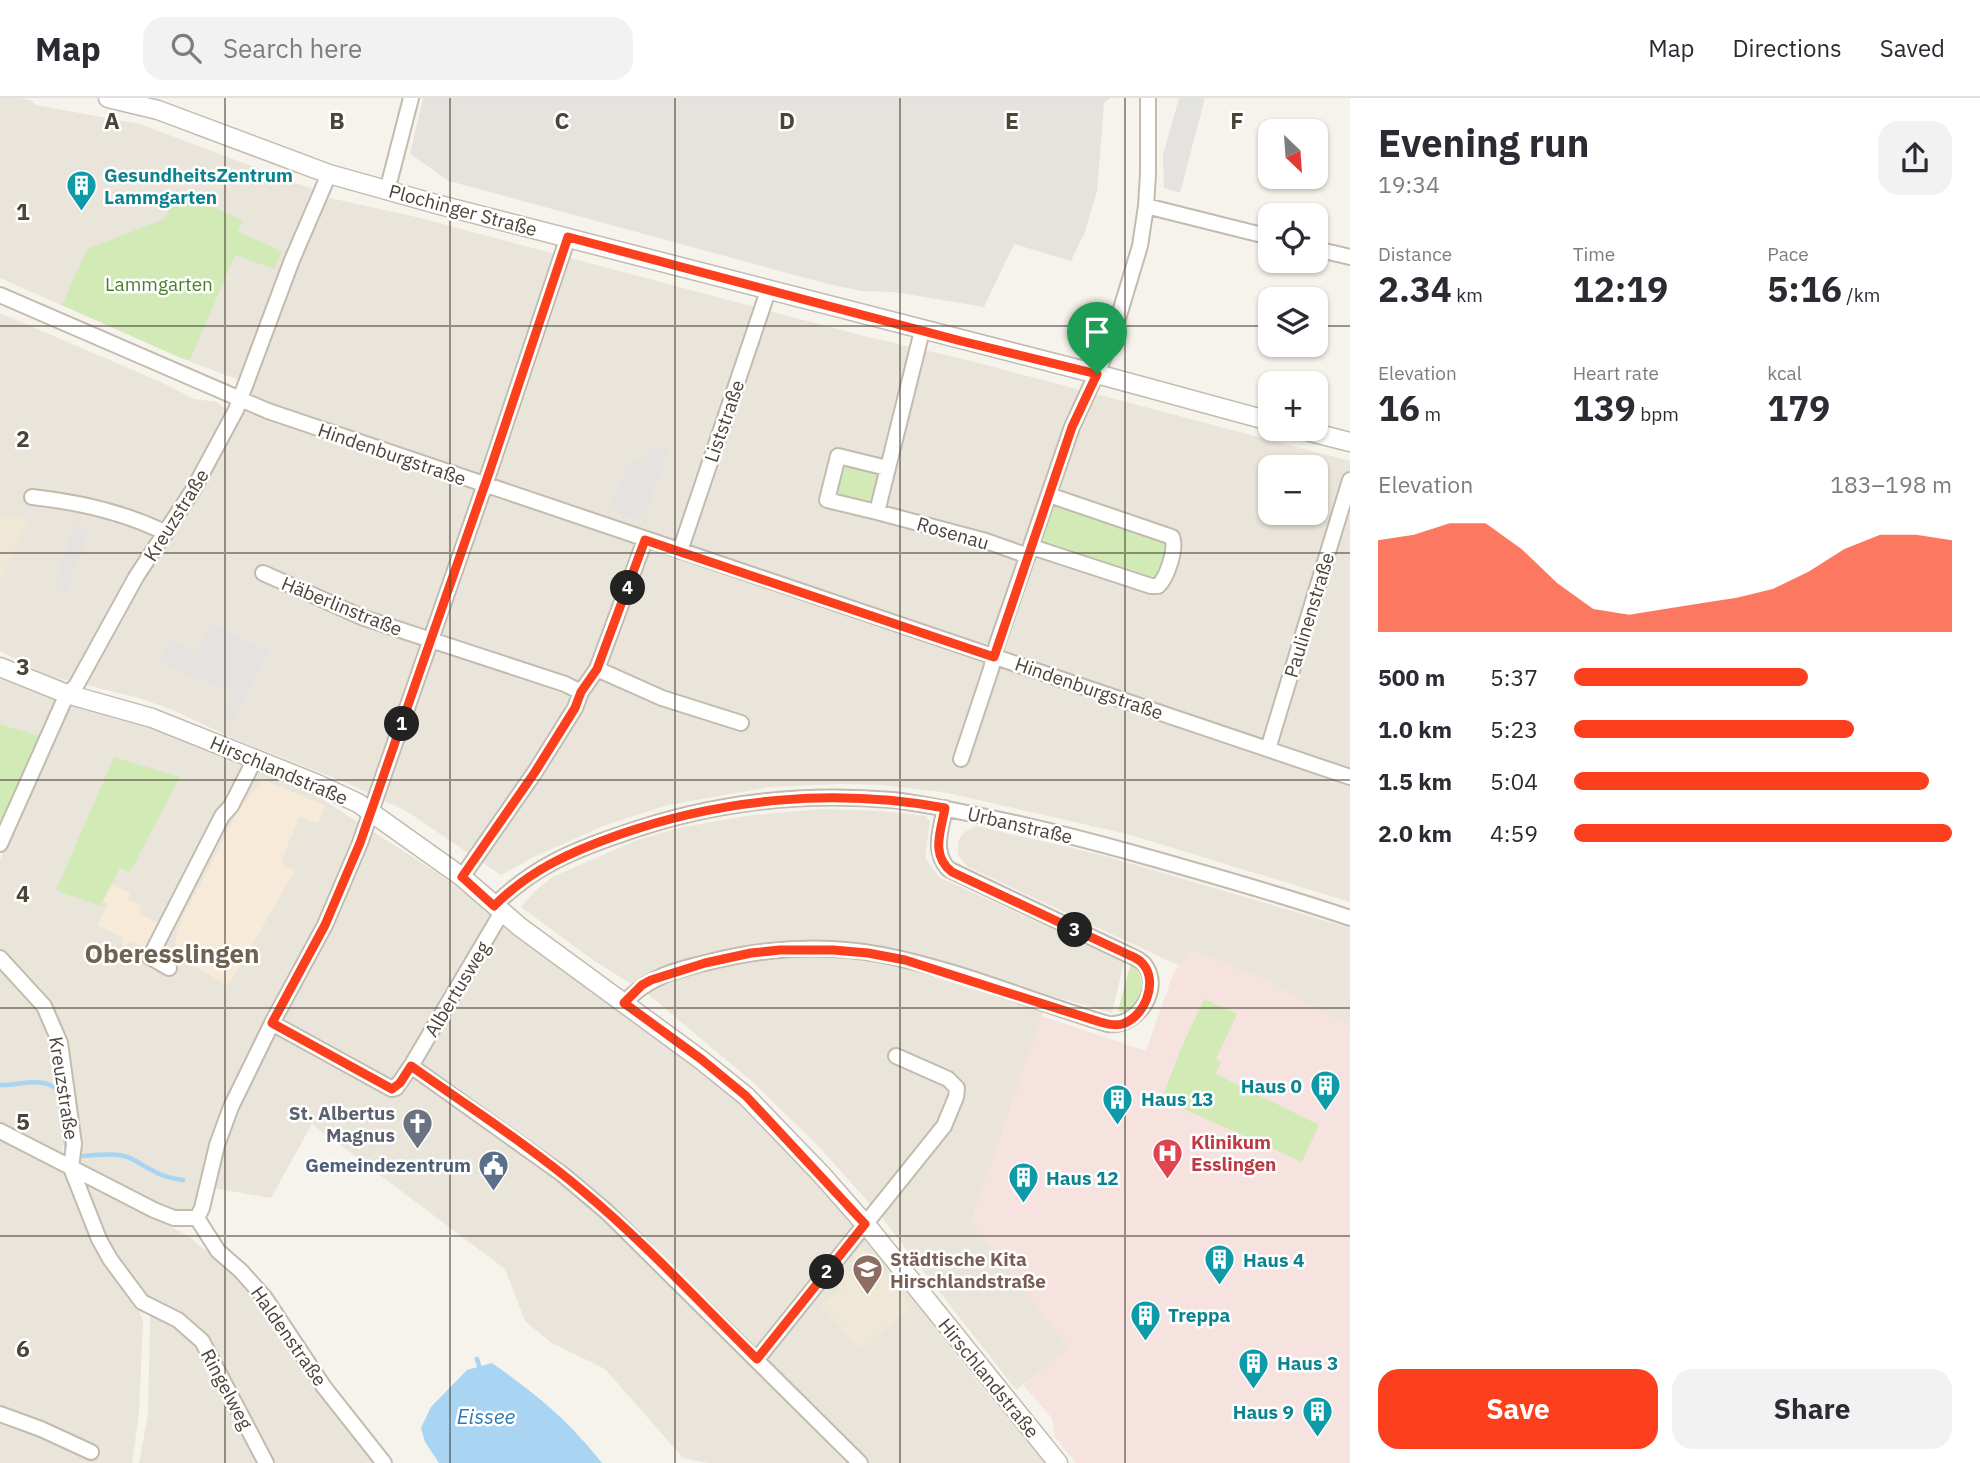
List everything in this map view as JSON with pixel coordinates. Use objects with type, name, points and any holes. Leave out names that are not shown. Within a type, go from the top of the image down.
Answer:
[{"type":"street","name":"Plochinger Straße","points":[[108,98],[158,110],[330,174],[387,191],[1258,418]]},
{"type":"street","points":[[387,191],[411,98]]},
{"type":"street","points":[[961,759],[1072,427],[1111,342],[1140,246],[1146,206],[1148,98]]},
{"type":"street","name":"Kreuzstraße","points":[[0,844],[67,694],[75,686],[136,577],[194,490],[241,400],[306,228],[330,174]]},
{"type":"street","points":[[1146,206],[1258,234]]},
{"type":"street","points":[[0,1131],[154,1210],[174,1218],[197,1218],[223,1127],[272,1023],[333,907],[371,812],[568,237]]},
{"type":"street","points":[[1328,252],[1350,257]]},
{"type":"street","name":"Liststraße","points":[[680,551],[768,290]]},
{"type":"street","name":"Hindenburgstraße","points":[[0,295],[241,400],[645,540],[1350,777]]},
{"type":"street","points":[[877,512],[922,331]]},
{"type":"street","points":[[1328,436],[1350,442]]},
{"type":"street","name":"Rosenau","points":[[887,468],[838,456],[827,500],[1030,551],[1152,586],[1161,584],[1174,546],[1172,537],[1049,495]]},
{"type":"street","name":"Paulinenstraße","points":[[1268,749],[1350,480]]},
{"type":"street","points":[[32,497],[80,503],[138,520],[166,533]]},
{"type":"street","points":[[462,877],[561,731],[581,692],[597,669],[645,540]]},
{"type":"street","name":"Häberlinstraße","points":[[263,573],[364,618],[565,684],[581,692]]},
{"type":"street","name":"Hirschlandstraße","points":[[0,667],[67,694],[152,718],[315,783],[358,803],[462,877],[498,909],[701,1059],[746,1096],[865,1224],[1058,1463]]},
{"type":"street","points":[[597,669],[662,698],[741,723]]},
{"type":"street","points":[[169,968],[150,957],[255,759]]},
{"type":"street","name":"Urbanstraße","points":[[498,909],[519,881],[564,856],[632,830],[696,812],[756,802],[824,798],[894,800],[945,808],[1116,848],[1350,918]]},
{"type":"street","points":[[624,1003],[642,985],[680,970],[751,953],[807,949],[884,955],[1108,1024],[1119,1025],[1133,1018],[1144,1003],[1149,988],[1149,975],[1144,964],[948,869],[939,855],[938,844],[945,808]]},
{"type":"street","name":"Albertusweg","points":[[272,1023],[392,1089],[400,1083],[411,1066],[498,909]]},
{"type":"street","name":"Kreuzstraße","points":[[0,958],[44,1006],[61,1043],[74,1144],[71,1168],[99,1239],[110,1259],[142,1302]]},
{"type":"street","points":[[757,1359],[944,1126],[958,1091],[955,1085],[948,1079],[896,1056]]},
{"type":"street","points":[[411,1066],[584,1192],[657,1260],[860,1463]]},
{"type":"street","name":"Haldenstraße","points":[[197,1218],[218,1251],[241,1271],[265,1298],[324,1387],[384,1463]]},
{"type":"street","name":"Ringelweg","points":[[142,1302],[178,1320],[202,1342],[266,1463]]},
{"type":"street","points":[[0,1414],[91,1452]]},
{"type":"shaded area","points":[[0,98],[20,98],[30,100],[36,105],[140,124],[312,189],[286,253],[242,378],[239,380],[181,358],[0,278]]},
{"type":"shaded area","points":[[423,98],[1110,98],[1104,103],[1097,191],[1085,232],[1071,261],[1014,244],[984,307],[894,292],[861,291],[824,283],[449,181],[410,154]]},
{"type":"shaded area","points":[[1179,98],[1205,98],[1180,193],[1164,188],[1163,155]]},
{"type":"shaded area","points":[[330,198],[416,217],[864,336],[963,359],[1258,437],[1258,441],[1274,441],[1327,455],[1258,455],[1258,525],[1328,525],[1328,455],[1350,461],[1350,902],[1127,834],[943,792],[881,785],[769,787],[668,805],[603,826],[501,875],[406,811],[347,783],[232,738],[173,710],[139,698],[49,676],[0,651],[0,313],[194,399],[217,402],[225,409],[242,405],[253,389],[298,263],[326,200]]},
{"type":"shaded area","points":[[652,445],[670,450],[654,488],[647,522],[608,509],[629,460],[644,463]]},
{"type":"shaded area","points":[[0,517],[27,521],[0,582]]},
{"type":"shaded area","points":[[76,522],[88,534],[66,592],[55,582]]},
{"type":"shaded area","points":[[212,623],[269,652],[231,723],[222,719],[232,693],[158,662],[172,639],[194,652]]},
{"type":"shaded area","points":[[0,672],[58,698],[0,831]]},
{"type":"shaded area","points":[[71,702],[206,748],[287,781],[322,799],[436,872],[622,1008],[741,1100],[857,1226],[968,1370],[1045,1463],[708,1463],[683,1458],[605,1369],[550,1342],[525,1321],[505,1269],[312,1124],[271,1198],[208,1187],[202,1208],[174,1218],[80,1170],[79,1145],[56,1024],[0,952],[0,860]]},
{"type":"shaded area","points":[[263,780],[325,805],[318,823],[299,817],[281,862],[295,871],[228,986],[174,954],[177,932],[241,806]]},
{"type":"shaded area","points":[[821,809],[883,811],[926,816],[930,822],[925,858],[939,877],[1124,962],[1112,1013],[1049,995],[972,1221],[1069,1348],[1016,1390],[879,1214],[820,1148],[755,1084],[649,995],[593,960],[521,907],[552,877],[637,840],[679,828],[745,816]]},
{"type":"shaded area","points":[[976,826],[1102,855],[1350,928],[1350,1026],[1262,978],[1191,950],[1180,966],[968,867],[958,855],[958,842],[963,833]]},
{"type":"shaded area","points":[[111,884],[130,893],[128,899],[142,906],[139,913],[158,923],[146,949],[130,941],[126,946],[121,944],[124,938],[97,925],[108,904],[103,901]]},
{"type":"shaded area","name":"Klinikum Esslingen","points":[[1191,949],[1262,978],[1350,1026],[1350,1463],[1076,1463],[1055,1437],[1052,1418],[1023,1385],[1068,1347],[972,1221],[1041,1016],[1146,1051],[1173,974]]},
{"type":"shaded area","points":[[0,968],[37,1012],[44,1025],[51,1050],[66,1174],[136,1302],[143,1321],[139,1413],[132,1463],[0,1463]]},
{"type":"shaded area","points":[[91,1183],[188,1236],[225,1266],[271,1318],[353,1436],[377,1463],[139,1463],[148,1415],[150,1318],[116,1264],[83,1188]]},
{"type":"shaded area","name":"Städtische Kita Hirschlandstraße","points":[[860,1244],[912,1308],[860,1349],[820,1305],[841,1289],[835,1281],[859,1265],[851,1254]]},
{"type":"green space","name":"Lammgarten","points":[[179,193],[188,201],[193,198],[243,220],[238,232],[282,251],[274,269],[235,255],[190,360],[62,305],[87,249],[164,219]]},
{"type":"green space","points":[[841,461],[880,470],[873,504],[832,495]]},
{"type":"green space","points":[[1054,503],[1170,540],[1156,581],[1040,542]]},
{"type":"green space","points":[[0,724],[42,737],[6,820],[0,819]]},
{"type":"green space","points":[[114,757],[180,777],[130,872],[120,868],[100,906],[56,890]]},
{"type":"green space","points":[[1131,962],[1140,975],[1141,989],[1137,1002],[1126,1013],[1118,1011]]},
{"type":"green space","points":[[1204,999],[1237,1014],[1216,1059],[1221,1062],[1216,1074],[1319,1125],[1302,1162],[1162,1099],[1179,1053]]},
{"type":"water","name":"Eissee","points":[[492,1363],[551,1408],[602,1463],[439,1463],[425,1442],[421,1428],[431,1407],[467,1370]]},
{"type":"waterway","points":[[0,1085],[39,1082],[53,1086],[58,1091],[66,1146]]},
{"type":"waterway","points":[[83,1156],[121,1155],[161,1175],[183,1180]]},
{"type":"waterway","points":[[477,1359],[480,1369]]},
{"type":"place","name":"GesundheitsZentrum Lammgarten","points":[[81,213]]},
{"type":"place","name":"Haus 0","points":[[1325,1113]]},
{"type":"place","name":"Haus 13","points":[[1118,1126]]},
{"type":"place","name":"St. Albertus Magnus","points":[[418,1151]]},
{"type":"place","name":"Klinikum Esslingen","points":[[1168,1180]]},
{"type":"place","name":"Gemeindezentrum","points":[[494,1192]]},
{"type":"place","name":"Haus 12","points":[[1023,1205]]},
{"type":"place","name":"Haus 4","points":[[1220,1287]]},
{"type":"place","name":"Städtische Kita Hirschlandstraße","points":[[867,1297]]},
{"type":"place","name":"Treppa","points":[[1145,1342]]},
{"type":"place","name":"Haus 3","points":[[1254,1390]]},
{"type":"place","name":"Haus 9","points":[[1317,1439]]},
{"type":"district","name":"Oberesslingen","points":[[172,953]]},
{"type":"route","points":[[568,237],[961,341],[1097,374],[1072,427],[994,657],[645,540],[597,669],[535,772],[462,877],[494,906],[519,881],[564,856],[632,830],[696,812],[793,799],[894,800],[945,808],[938,850],[944,864],[952,872],[1144,964],[1150,981],[1148,995],[1137,1015],[1119,1025],[1100,1022],[905,960],[853,951],[807,949],[751,953],[680,970],[651,980],[636,990],[624,1003],[701,1059],[746,1096],[865,1224],[757,1359],[584,1192],[411,1066],[396,1088],[392,1089],[272,1023],[325,925],[360,843],[568,237]]}]
